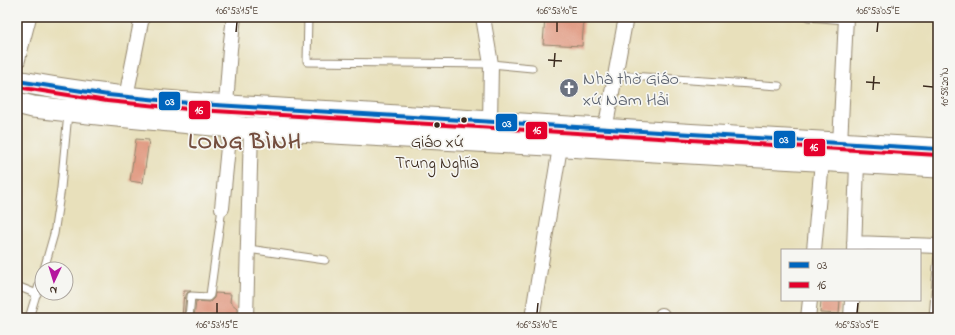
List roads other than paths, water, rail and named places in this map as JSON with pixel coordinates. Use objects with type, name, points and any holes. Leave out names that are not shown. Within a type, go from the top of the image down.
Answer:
[{"type":"main road","points":[[17,81],[61,90],[157,101],[605,130],[938,149]]},
{"type":"main road","points":[[17,103],[33,107],[68,111],[251,129],[857,163],[938,166]]},
{"type":"main road","points":[[251,129],[252,106]]},
{"type":"street","points":[[17,63],[29,17]]},
{"type":"street","points":[[126,97],[142,17]]},
{"type":"street","points":[[226,105],[234,17]]},
{"type":"street","points":[[483,17],[491,64],[490,122]]},
{"type":"street","points":[[605,130],[626,17]]},
{"type":"street","points":[[840,144],[846,18]]},
{"type":"street","points":[[222,208],[230,127]]},
{"type":"street","points":[[246,318],[251,129]]},
{"type":"street","points":[[532,318],[560,146]]},
{"type":"street","points":[[814,249],[822,161]]},
{"type":"street","points":[[857,163],[854,246],[938,246]]},
{"type":"street","points":[[808,318],[810,301]]},
{"type":"street","points":[[851,318],[852,301]]},
{"type":"lane","points":[[308,17],[308,62],[491,64],[532,68]]},
{"type":"lane","points":[[808,17],[846,18]]},
{"type":"lane","points":[[615,74],[779,86]]},
{"type":"lane","points":[[46,261],[54,234],[61,188],[68,111]]},
{"type":"lane","points":[[189,318],[191,296],[210,295],[222,208]]},
{"type":"lane","points":[[248,249],[325,260]]},
{"type":"lane","points":[[933,318],[938,254]]},
{"type":"lane","points":[[17,286],[34,293]]},
{"type":"lane","points":[[29,318],[35,301]]},
{"type":"place","name":"Nhà thờ Giáo xứ Nam Hải","points":[[569,88]]},
{"type":"place","name":"Giáo xứ Trung Nghĩa","points":[[437,125]]},
{"type":"district","name":"LONG BÌNH","points":[[245,140]]}]
